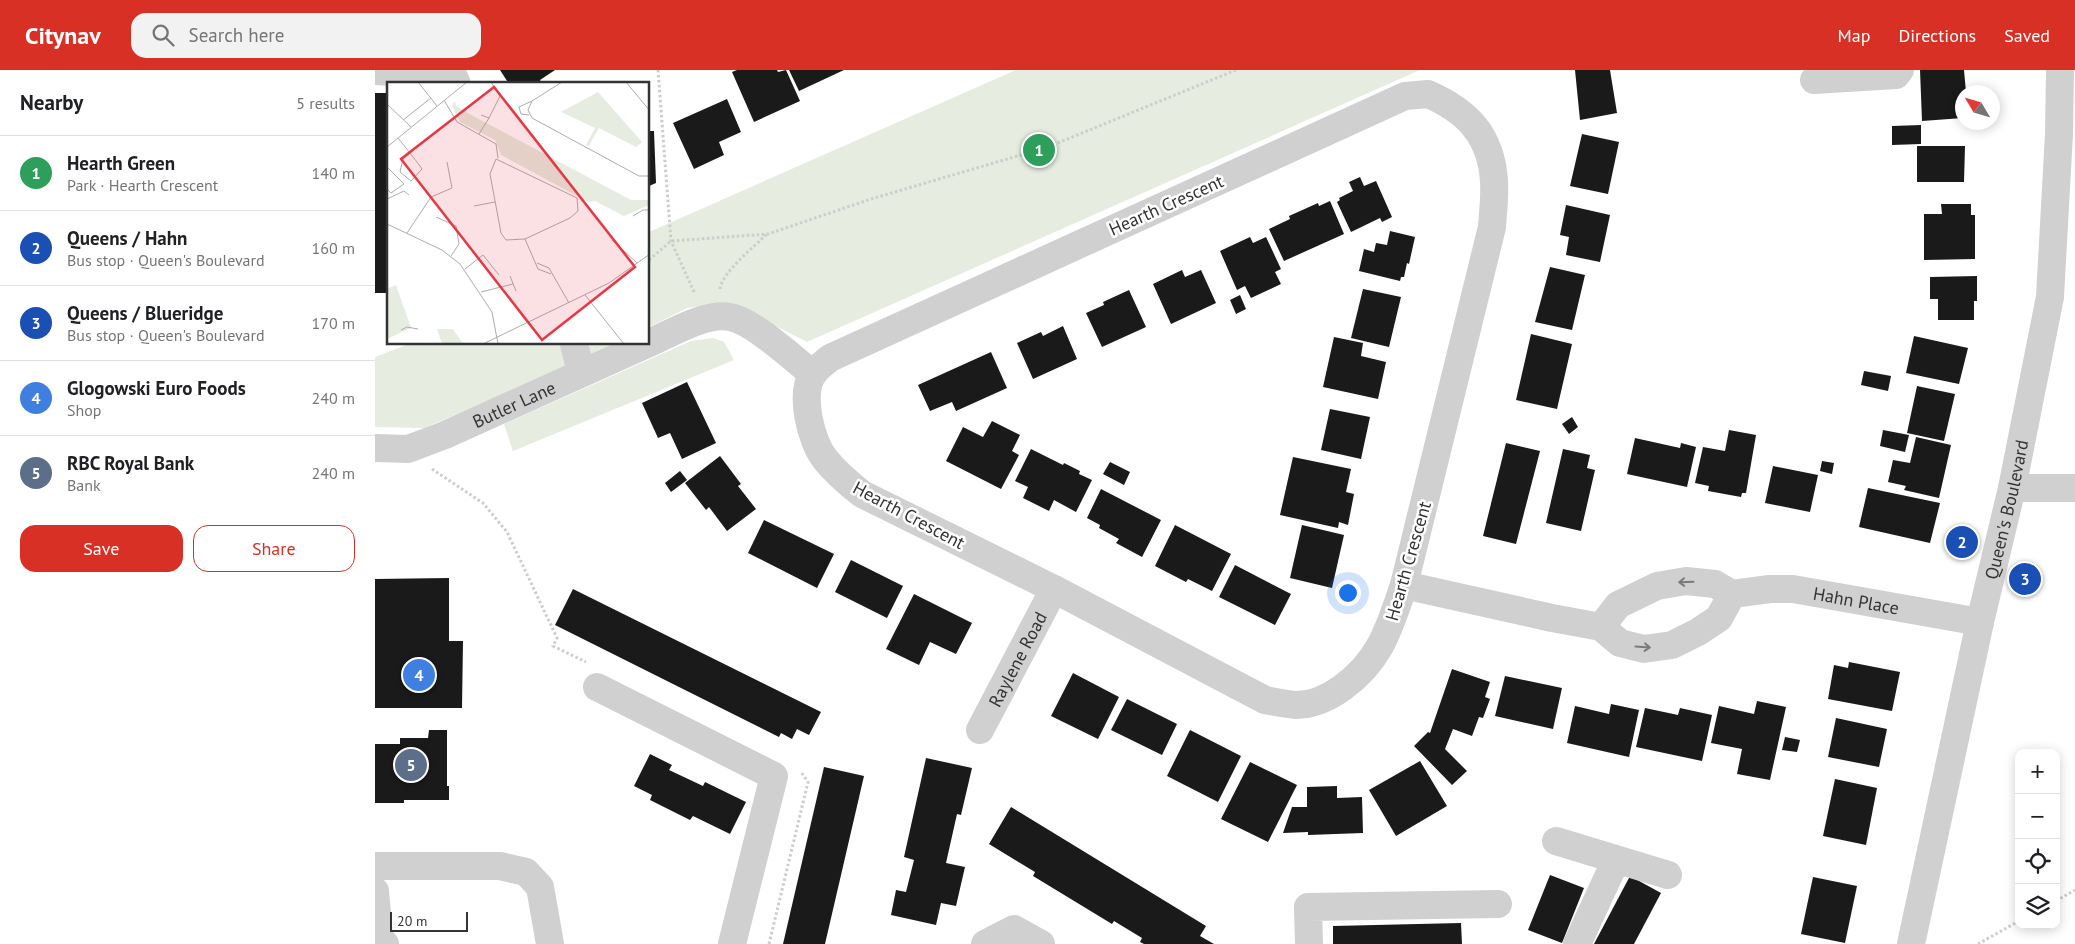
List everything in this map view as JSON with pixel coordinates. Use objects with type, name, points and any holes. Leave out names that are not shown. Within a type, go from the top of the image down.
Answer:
[{"type":"street","points":[[1814,80],[1896,75],[1900,70]]},
{"type":"street","name":"Queen's Boulevard","points":[[1911,944],[1980,622],[2012,488],[2050,297],[2059,134],[2060,70]]},
{"type":"street","points":[[375,71],[453,75],[456,82]]},
{"type":"street","name":"Hearth Crescent","points":[[1428,94],[1446,102],[1462,112],[1475,126],[1487,146],[1494,180],[1492,227],[1404,585],[1385,638],[1369,665],[1325,700],[1297,705],[1265,700],[1054,589],[862,494],[843,480],[823,457],[813,435],[807,411],[807,387],[813,374],[830,358],[839,353],[1405,96],[1428,94]]},
{"type":"street","name":"Butler Lane","points":[[650,342],[702,320],[729,317],[749,325],[813,374]]},
{"type":"street","points":[[574,345],[581,372]]},
{"type":"street","name":"Butler Lane","points":[[375,448],[407,449],[445,435],[643,345]]},
{"type":"street","points":[[2012,488],[2075,488]]},
{"type":"street","points":[[1404,585],[1601,627],[1620,643],[1644,649],[1672,645],[1697,632],[1719,618],[1732,594],[1715,584],[1686,581],[1657,586],[1618,605],[1601,627]]},
{"type":"street","name":"Raylene Road","points":[[980,730],[1054,589]]},
{"type":"street","name":"Hahn Place","points":[[1732,594],[1769,589],[1793,589],[1980,622]]},
{"type":"street","points":[[597,687],[775,776],[732,944]]},
{"type":"street","points":[[1556,841],[1668,875]]},
{"type":"street","points":[[1577,944],[1616,860]]},
{"type":"street","points":[[375,866],[500,866],[526,872],[539,887],[550,944]]},
{"type":"street","points":[[375,891],[379,937],[385,944]]},
{"type":"street","points":[[1309,944],[1308,907],[1498,904]]},
{"type":"street","points":[[985,944],[1014,929],[1041,944]]},
{"type":"path","points":[[658,70],[671,241],[692,291],[717,317]]},
{"type":"path","points":[[650,259],[671,241],[768,234],[871,198],[1048,148],[1237,70]]},
{"type":"path","points":[[717,317],[721,283],[735,265],[768,234]]},
{"type":"path","points":[[407,449],[435,471],[483,503],[507,532],[557,638]]},
{"type":"path","points":[[2060,898],[2075,890]]},
{"type":"path","points":[[1978,944],[2015,924]]},
{"type":"shaded area","points":[[1016,70],[1420,70],[807,342],[731,303],[687,308],[650,326],[650,232]]},
{"type":"shaded area","points":[[713,338],[724,342],[734,360],[513,451],[504,424],[691,341]]},
{"type":"shaded area","points":[[406,345],[612,345],[542,378],[424,428],[375,427],[375,357]]},
{"type":"building","points":[[500,70],[555,70],[540,80],[541,82],[508,82]]},
{"type":"building","points":[[737,70],[777,70],[778,72],[786,70],[800,101],[754,122],[732,72]]},
{"type":"building","points":[[789,70],[844,70],[799,91]]},
{"type":"building","points":[[1575,70],[1610,70],[1617,113],[1580,120]]},
{"type":"building","points":[[1920,70],[1964,70],[1965,85],[1955,85],[1955,119],[1922,121]]},
{"type":"building","points":[[375,93],[387,93],[387,293],[375,293]]},
{"type":"building","points":[[727,99],[741,132],[719,142],[724,155],[694,169],[673,123]]},
{"type":"building","points":[[1921,125],[1921,144],[1892,145],[1892,126]]},
{"type":"building","points":[[650,131],[654,131],[656,183],[650,186]]},
{"type":"building","points":[[1582,134],[1619,142],[1608,194],[1570,186]]},
{"type":"building","points":[[1917,146],[1965,146],[1964,182],[1917,182]]},
{"type":"building","points":[[1360,177],[1364,186],[1376,181],[1392,217],[1382,222],[1380,218],[1351,232],[1337,202],[1340,200],[1339,198],[1353,191],[1349,182]]},
{"type":"building","points":[[1330,201],[1344,234],[1284,261],[1269,229],[1290,219],[1289,216],[1318,203],[1319,206]]},
{"type":"building","points":[[1941,204],[1971,204],[1971,215],[1975,215],[1975,259],[1924,260],[1924,214],[1942,214]]},
{"type":"building","points":[[1566,205],[1610,215],[1600,262],[1566,255],[1569,237],[1560,235]]},
{"type":"building","points":[[1390,231],[1415,237],[1409,264],[1407,263],[1404,277],[1401,277],[1400,281],[1359,271],[1364,249],[1374,252],[1376,243],[1387,245]]},
{"type":"building","points":[[1250,237],[1253,243],[1266,237],[1281,269],[1275,272],[1281,284],[1251,298],[1245,286],[1237,290],[1220,251]]},
{"type":"building","points":[[1550,267],[1585,275],[1572,330],[1535,322]]},
{"type":"building","points":[[1182,270],[1185,277],[1201,270],[1216,303],[1171,324],[1153,284]]},
{"type":"building","points":[[1977,276],[1977,301],[1974,301],[1974,320],[1938,320],[1938,299],[1930,299],[1930,277]]},
{"type":"building","points":[[1363,289],[1401,297],[1389,347],[1351,338]]},
{"type":"building","points":[[1129,290],[1146,327],[1102,347],[1086,313],[1104,305],[1103,302]]},
{"type":"building","points":[[1240,295],[1246,309],[1236,314],[1230,300]]},
{"type":"building","points":[[1063,326],[1077,359],[1033,379],[1017,343],[1041,332],[1043,336]]},
{"type":"building","points":[[1531,334],[1572,344],[1557,409],[1516,400]]},
{"type":"building","points":[[1914,336],[1968,348],[1959,384],[1906,373]]},
{"type":"building","points":[[1334,337],[1363,343],[1361,356],[1386,362],[1378,399],[1323,387]]},
{"type":"building","points":[[991,352],[1007,388],[956,411],[952,402],[930,411],[918,385]]},
{"type":"building","points":[[1864,371],[1891,376],[1888,391],[1861,385]]},
{"type":"building","points":[[687,382],[716,443],[682,459],[670,433],[658,438],[642,403]]},
{"type":"building","points":[[1917,386],[1955,394],[1944,441],[1907,433]]},
{"type":"building","points":[[1330,409],[1370,417],[1361,459],[1321,450]]},
{"type":"building","points":[[1572,417],[1578,427],[1569,434],[1562,424]]},
{"type":"building","points":[[992,421],[1020,435],[1012,451],[1019,455],[1001,489],[946,461],[963,427],[983,437]]},
{"type":"building","points":[[1729,430],[1756,435],[1746,493],[1742,493],[1741,497],[1708,491],[1709,486],[1695,483],[1703,447],[1725,451]]},
{"type":"building","points":[[1883,430],[1909,435],[1905,452],[1880,446]]},
{"type":"building","points":[[1916,437],[1951,445],[1939,498],[1904,490],[1906,486],[1888,482],[1893,460],[1910,463]]},
{"type":"building","points":[[1635,438],[1680,448],[1681,443],[1696,447],[1687,487],[1627,474]]},
{"type":"building","points":[[1506,443],[1540,451],[1516,544],[1483,536]]},
{"type":"building","points":[[1031,449],[1080,471],[1079,474],[1092,480],[1076,512],[1054,500],[1049,511],[1023,498],[1028,487],[1015,481]]},
{"type":"building","points":[[1563,449],[1590,455],[1587,468],[1595,470],[1581,531],[1546,523]]},
{"type":"building","points":[[720,456],[741,484],[738,486],[756,509],[727,531],[709,507],[706,510],[685,483]]},
{"type":"building","points":[[1293,457],[1351,469],[1346,492],[1354,494],[1348,525],[1339,522],[1338,528],[1280,515]]},
{"type":"building","points":[[1822,461],[1834,463],[1832,474],[1820,471]]},
{"type":"building","points":[[1110,462],[1130,472],[1124,485],[1103,474]]},
{"type":"building","points":[[1773,466],[1818,475],[1810,512],[1765,503]]},
{"type":"building","points":[[680,471],[687,480],[671,492],[665,483]]},
{"type":"building","points":[[1868,488],[1940,503],[1930,543],[1859,527]]},
{"type":"building","points":[[1101,489],[1161,520],[1142,557],[1116,543],[1119,539],[1099,528],[1100,525],[1087,518]]},
{"type":"building","points":[[764,520],[834,554],[817,588],[748,553]]},
{"type":"building","points":[[1175,525],[1231,554],[1212,591],[1188,579],[1186,582],[1155,566]]},
{"type":"building","points":[[1302,525],[1344,535],[1332,588],[1290,578]]},
{"type":"building","points":[[851,560],[903,586],[887,618],[835,592]]},
{"type":"building","points":[[1235,565],[1291,594],[1275,625],[1219,597]]},
{"type":"building","points":[[449,578],[449,641],[463,641],[462,708],[375,708],[375,579]]},
{"type":"building","points":[[573,589],[821,712],[809,735],[797,729],[792,739],[781,733],[779,737],[555,625]]},
{"type":"building","points":[[914,594],[972,623],[956,654],[930,642],[919,665],[886,649]]},
{"type":"building","points":[[1849,662],[1900,672],[1892,711],[1828,699],[1834,665],[1848,668]]},
{"type":"building","points":[[1452,669],[1490,682],[1485,697],[1490,699],[1483,718],[1479,717],[1472,736],[1453,729],[1445,749],[1467,771],[1452,785],[1414,746],[1428,732],[1430,733]]},
{"type":"building","points":[[1073,673],[1119,697],[1098,739],[1051,716]]},
{"type":"building","points":[[1505,676],[1562,688],[1553,729],[1495,716]]},
{"type":"building","points":[[1127,699],[1177,724],[1162,755],[1111,730]]},
{"type":"building","points":[[1757,701],[1786,707],[1770,780],[1737,774],[1742,749],[1711,743],[1719,706],[1754,714]]},
{"type":"building","points":[[1611,704],[1639,710],[1629,757],[1567,743],[1575,706],[1609,714]]},
{"type":"building","points":[[1645,708],[1678,715],[1680,708],[1712,715],[1702,761],[1636,747]]},
{"type":"building","points":[[1836,718],[1887,729],[1879,767],[1828,757]]},
{"type":"building","points":[[429,730],[447,730],[447,786],[449,786],[449,800],[404,800],[404,803],[375,803],[375,744],[400,744],[400,738],[428,738]]},
{"type":"building","points":[[1190,730],[1241,756],[1218,802],[1167,776]]},
{"type":"building","points":[[1785,737],[1800,740],[1797,752],[1782,750]]},
{"type":"building","points":[[650,754],[672,765],[669,770],[703,786],[705,782],[746,802],[730,834],[693,816],[690,820],[650,800],[652,795],[634,786]]},
{"type":"building","points":[[926,758],[972,768],[961,815],[957,814],[946,863],[965,867],[956,906],[941,903],[936,925],[891,915],[896,890],[906,892],[914,860],[904,857]]},
{"type":"building","points":[[1420,761],[1447,806],[1396,836],[1369,790]]},
{"type":"building","points":[[1250,762],[1297,785],[1268,842],[1221,819]]},
{"type":"building","points":[[824,767],[864,776],[825,944],[783,944]]},
{"type":"building","points":[[1835,779],[1877,788],[1866,845],[1823,836]]},
{"type":"building","points":[[1337,786],[1337,798],[1362,797],[1363,833],[1308,835],[1308,832],[1283,833],[1292,807],[1307,807],[1307,787]]},
{"type":"building","points":[[1011,807],[1206,926],[1200,936],[1214,944],[1144,944],[1140,942],[1142,938],[1114,921],[1112,924],[1033,876],[1035,872],[989,844]]},
{"type":"building","points":[[1550,875],[1584,888],[1562,943],[1528,930]]},
{"type":"building","points":[[1630,876],[1661,893],[1634,944],[1594,944]]},
{"type":"building","points":[[1813,877],[1857,886],[1845,943],[1801,934]]},
{"type":"building","points":[[1461,923],[1462,944],[1333,944],[1333,926]]},
{"type":"place","name":"Hearth Green","points":[[1039,150]]},
{"type":"place","name":"Queens / Hahn","points":[[1962,542]]},
{"type":"place","name":"Queens / Blueridge","points":[[2025,579]]},
{"type":"place","name":"Glogowski Euro Foods","points":[[419,675]]},
{"type":"place","name":"RBC Royal Bank","points":[[411,765]]}]
